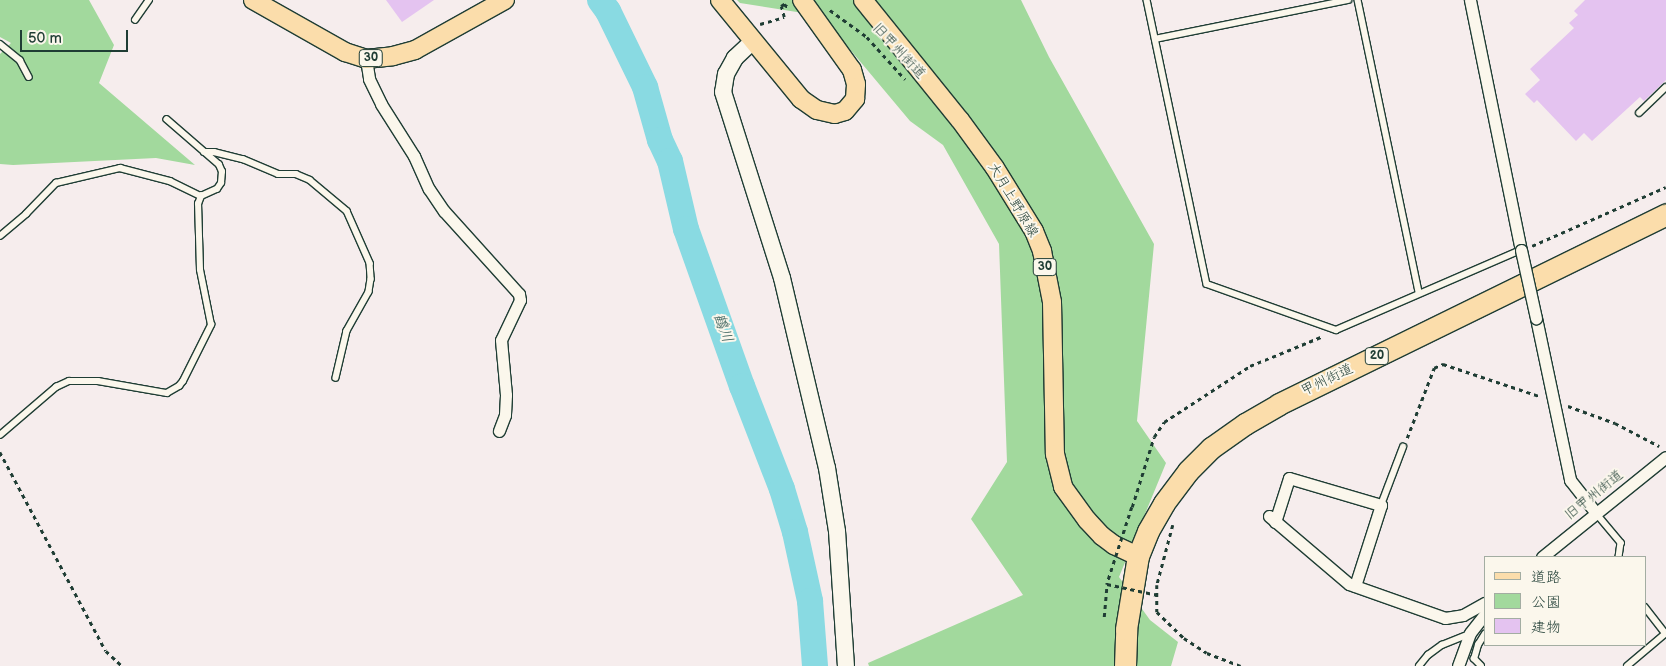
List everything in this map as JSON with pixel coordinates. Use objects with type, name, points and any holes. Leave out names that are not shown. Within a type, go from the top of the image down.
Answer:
[{"type":"highway","name":"甲州街道","points":[[1125,666],[1126,629],[1138,556],[1148,531],[1164,503],[1188,471],[1211,448],[1245,424],[1279,404],[1666,214]]},
{"type":"main road","name":"30","points":[[253,0],[344,52],[366,59],[393,56],[415,50],[499,3]]},
{"type":"main road","points":[[720,0],[800,99],[818,110],[835,114],[845,110],[855,99],[856,84],[852,70],[802,0]]},
{"type":"main road","name":"大月上野原線","points":[[863,0],[960,120],[995,168],[1034,231],[1042,251],[1052,302],[1055,454],[1063,487],[1087,520],[1102,536],[1114,545],[1138,556]]},
{"type":"street","points":[[1470,0],[1570,480],[1596,513]]},
{"type":"street","points":[[748,36],[726,74],[722,92],[782,278],[827,468],[837,531],[846,666]]},
{"type":"street","points":[[366,59],[369,79],[381,104],[414,156],[429,189],[444,211],[519,294],[520,300],[501,340],[506,395],[505,415],[499,431]]},
{"type":"street","name":"旧甲州街道","points":[[1543,556],[1666,457]]},
{"type":"street","points":[[1355,586],[1381,505],[1289,478],[1272,519],[1349,584],[1445,618],[1463,615],[1484,604]]},
{"type":"street","points":[[1458,666],[1470,633],[1484,615]]},
{"type":"lane","points":[[135,20],[149,0]]},
{"type":"lane","points":[[1147,0],[1206,284],[1336,330],[1521,250]]},
{"type":"lane","points":[[1155,39],[1348,0]]},
{"type":"lane","points":[[1358,0],[1420,293]]},
{"type":"lane","points":[[0,44],[20,60],[29,77]]},
{"type":"lane","points":[[1639,113],[1666,88]]},
{"type":"lane","points":[[0,236],[26,214],[56,183],[120,168],[170,181],[200,196],[217,189],[221,183],[222,172],[218,165],[167,120]]},
{"type":"lane","points":[[204,152],[214,152],[243,159],[278,174],[296,174],[310,180],[347,211],[370,263],[371,279],[369,292],[347,331],[336,378]]},
{"type":"lane","points":[[0,435],[56,387],[69,380],[98,381],[167,393],[179,386],[211,325],[200,270],[198,204],[200,196]]},
{"type":"lane","points":[[1381,505],[1403,447]]},
{"type":"lane","points":[[1596,513],[1621,543],[1619,556]]},
{"type":"lane","points":[[1627,666],[1666,633],[1646,608]]},
{"type":"lane","points":[[1418,666],[1428,655],[1442,645],[1484,625]]},
{"type":"lane","points":[[1481,666],[1474,659],[1478,645],[1484,636]]},
{"type":"path","points":[[748,36],[784,17],[781,6],[784,4]]},
{"type":"path","name":"旧甲州街道","points":[[827,8],[867,37],[911,86]]},
{"type":"path","points":[[1521,250],[1666,187]]},
{"type":"path","points":[[1104,617],[1107,584],[1154,437],[1164,422],[1250,366],[1336,330]]},
{"type":"path","points":[[1403,447],[1434,368],[1442,364],[1615,423],[1666,449]]},
{"type":"path","points":[[0,452],[106,651],[122,666]]},
{"type":"path","points":[[1173,525],[1157,585],[1156,612],[1184,638],[1207,653],[1241,666]]},
{"type":"path","points":[[1107,584],[1158,595]]},
{"type":"green space","points":[[0,0],[89,0],[114,45],[99,83],[195,165],[156,158],[0,164],[0,54],[11,43],[0,37]]},
{"type":"green space","points":[[737,0],[1021,0],[1049,57],[1154,244],[1137,421],[1166,463],[1119,577],[1150,620],[1178,642],[1171,666],[869,666],[868,663],[1023,595],[971,519],[1007,462],[999,244],[943,145],[910,121],[822,16],[740,3]]},
{"type":"building","points":[[386,0],[434,0],[402,22]]},
{"type":"building","points":[[1585,0],[1666,0],[1666,80],[1644,101],[1640,97],[1592,141],[1584,133],[1576,141],[1537,100],[1534,103],[1525,94],[1540,80],[1530,69],[1574,28],[1569,23],[1578,15],[1574,11]]},
{"type":"waterway","name":"鶴川","points":[[600,0],[608,11],[645,87],[660,140],[670,161],[686,229],[742,386],[782,489],[795,532],[810,601],[815,666]]}]
